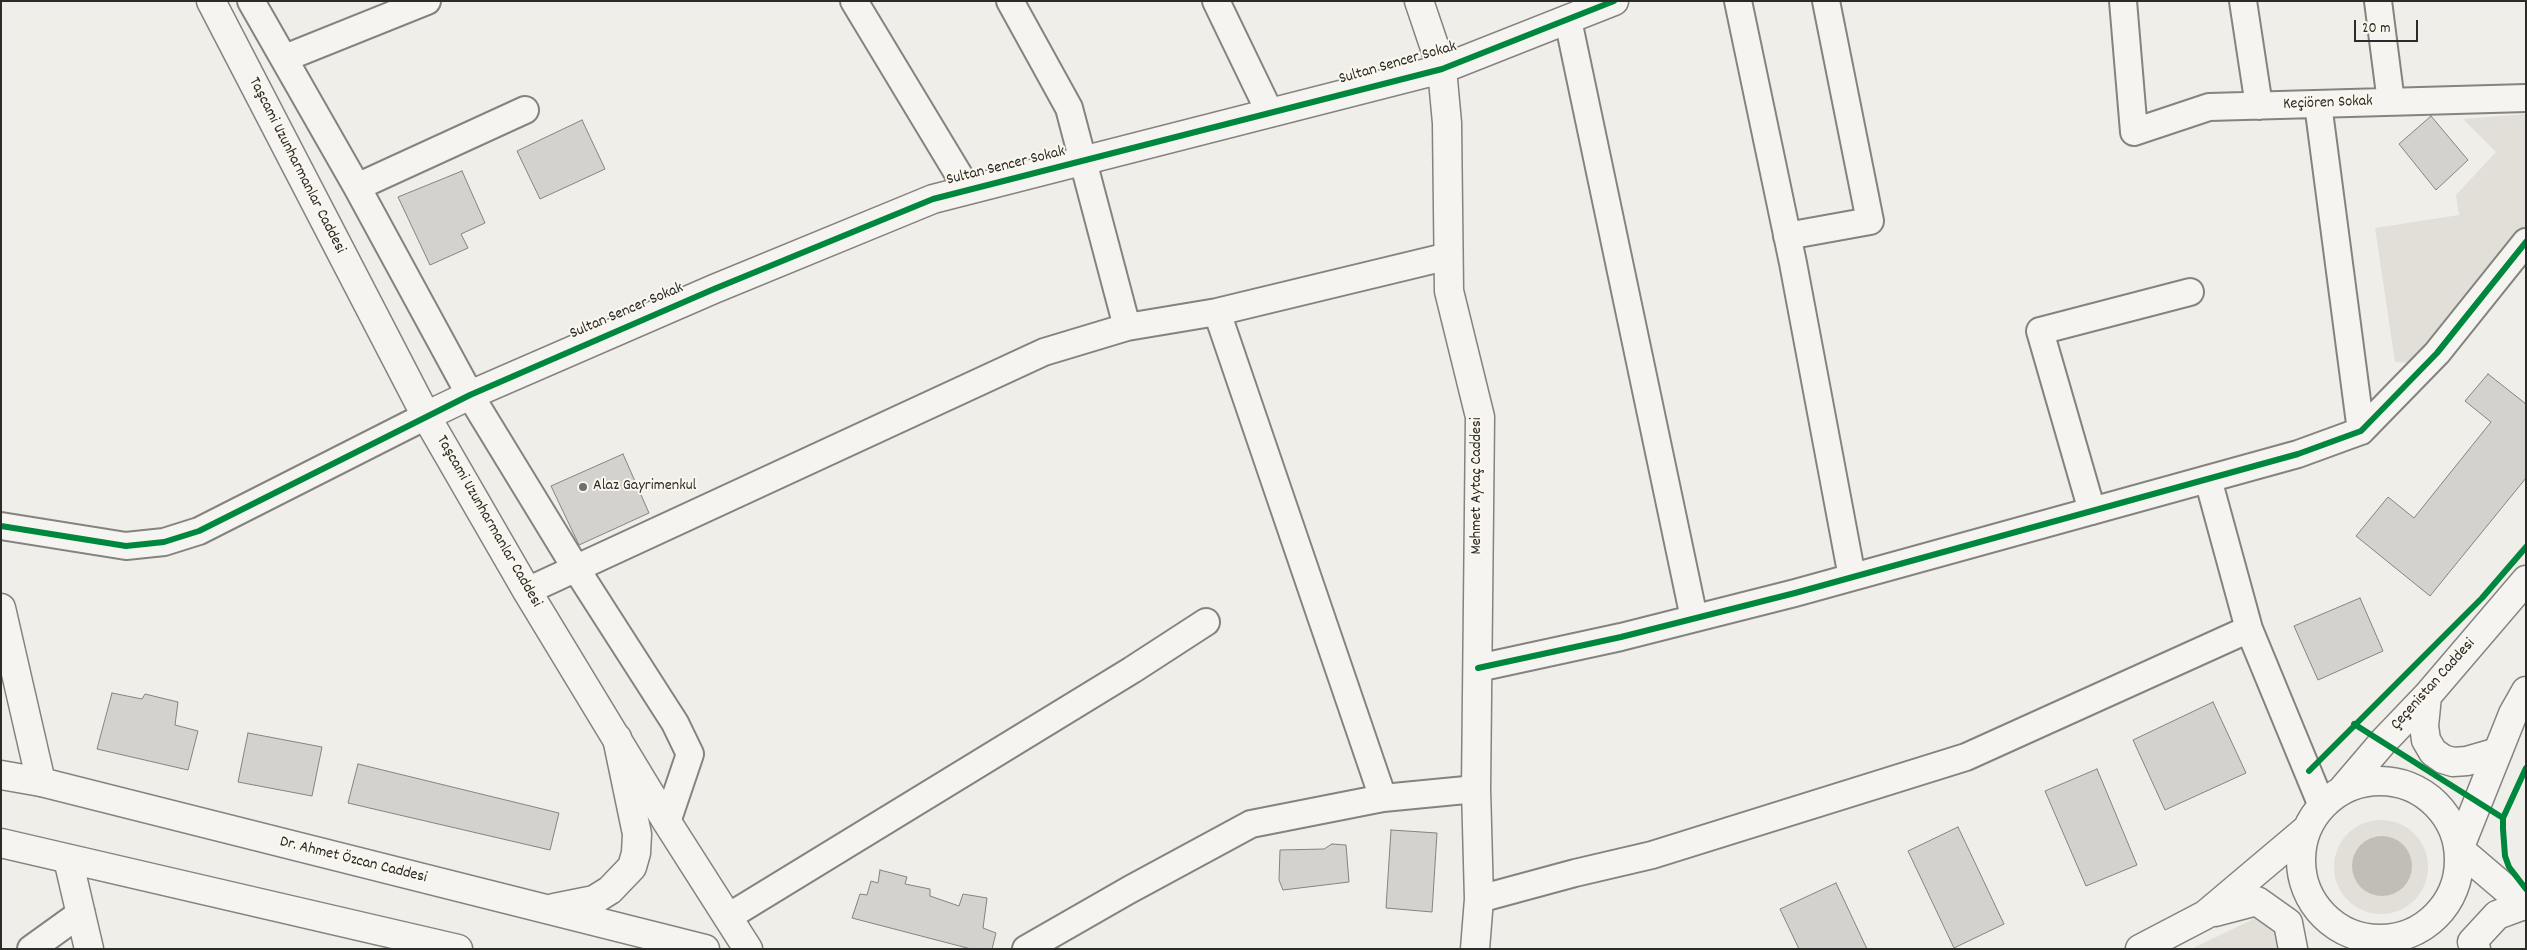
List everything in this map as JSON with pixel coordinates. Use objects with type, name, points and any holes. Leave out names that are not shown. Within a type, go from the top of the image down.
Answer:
[{"type":"main road","name":"Taşcami Uzunharmanlar Caddesi","points":[[211,1],[426,416],[527,591],[667,822],[748,949]]},
{"type":"main road","name":"Mehmet Aytaç Caddesi","points":[[1419,1],[1442,69],[1447,123],[1449,291],[1480,418],[1476,789],[1479,899],[1475,949]]},
{"type":"main road","name":"Sultan Sencer Sokak","points":[[426,416],[470,395],[714,290],[933,199],[1442,69],[1614,1]]},
{"type":"main road","name":"Çeçenistan Caddesi","points":[[2332,798],[2382,742],[2427,696],[2526,580]]},
{"type":"main road","points":[[1,608],[41,782]]},
{"type":"main road","points":[[2377,944],[2412,933],[2434,919],[2450,899],[2459,875],[2460,849],[2513,714],[2526,691]]},
{"type":"main road","points":[[2427,696],[2424,726],[2426,740],[2433,752],[2443,759],[2453,762],[2467,761],[2498,752]]},
{"type":"main road","points":[[544,910],[594,900],[610,890],[632,867],[636,853],[637,834],[617,738]]},
{"type":"main road","name":"Dr. Ahmet Özcan Caddesi","points":[[1,774],[41,782],[705,949]]},
{"type":"main road","points":[[2140,949],[2205,915],[2307,829],[2332,798],[2366,781],[2392,781],[2416,789],[2437,804],[2452,825],[2460,849],[2525,906]]},
{"type":"main road","points":[[2307,829],[2300,855],[2301,864],[2304,883],[2316,907],[2335,926],[2377,944],[2426,949]]},
{"type":"main road","points":[[1,842],[458,949]]},
{"type":"main road","points":[[68,859],[89,949]]},
{"type":"main road","points":[[2205,915],[2257,901],[2288,923],[2293,949]]},
{"type":"main road","points":[[2476,949],[2472,942],[2497,915],[2525,906]]},
{"type":"street","points":[[251,1],[357,187],[470,395],[575,567],[675,723],[690,754],[667,822]]},
{"type":"street","points":[[285,58],[427,1]]},
{"type":"street","points":[[854,1],[968,190]]},
{"type":"street","points":[[1010,1],[1069,108],[1127,327]]},
{"type":"street","points":[[1216,1],[1270,113]]},
{"type":"street","points":[[1738,1],[1787,236],[1852,577]]},
{"type":"street","points":[[1787,236],[1870,220],[1826,1]]},
{"type":"street","name":"Keçiören Sokak","points":[[2123,1],[2134,132],[2209,107],[2526,98]]},
{"type":"street","points":[[2244,1],[2260,106]]},
{"type":"street","points":[[2378,1],[2391,102]]},
{"type":"street","points":[[1568,20],[1694,618]]},
{"type":"street","points":[[2318,104],[2360,430]]},
{"type":"street","points":[[357,187],[525,110]]},
{"type":"street","points":[[1478,668],[1621,637],[1852,577],[2298,454],[2360,430],[2437,353],[2526,242]]},
{"type":"street","points":[[527,591],[575,567],[1044,352],[1127,327],[1217,312],[1449,256]]},
{"type":"street","points":[[2092,511],[2040,331],[2190,292]]},
{"type":"street","points":[[1217,312],[1383,798]]},
{"type":"street","points":[[1,526],[126,546],[164,542],[199,531],[426,416]]},
{"type":"street","points":[[2208,479],[2249,630],[2332,798]]},
{"type":"street","points":[[728,917],[1132,670],[1206,622]]},
{"type":"street","points":[[1479,899],[1575,873],[1652,856],[1966,756],[2249,630]]},
{"type":"street","points":[[1026,949],[1129,890],[1251,824],[1383,798],[1476,789]]},
{"type":"street","points":[[31,949],[81,914]]},
{"type":"shaded area","points":[[2526,114],[2526,226],[2414,363],[2395,362],[2375,228],[2459,215],[2456,195],[2496,152],[2463,119]]},
{"type":"shaded area","points":[[2381,820],[2399,824],[2414,834],[2424,849],[2428,867],[2424,885],[2414,900],[2399,910],[2381,914],[2363,910],[2348,900],[2338,885],[2334,867],[2338,849],[2348,834],[2363,824]]},
{"type":"shaded area","points":[[2382,836],[2398,841],[2403,845],[2407,850],[2412,866],[2407,882],[2403,887],[2398,891],[2382,896],[2366,891],[2361,887],[2357,882],[2352,866],[2357,850],[2361,845],[2366,841]]},
{"type":"shaded area","points":[[2262,915],[2282,938],[2282,949],[2191,949]]},
{"type":"building","points":[[2431,116],[2468,160],[2436,190],[2399,144]]},
{"type":"building","points":[[582,120],[605,169],[540,199],[517,151]]},
{"type":"building","points":[[462,171],[485,223],[461,234],[468,248],[430,265],[398,197]]},
{"type":"building","points":[[2488,374],[2526,404],[2526,478],[2430,596],[2356,536],[2388,497],[2414,518],[2491,422],[2465,401]]},
{"type":"building","points":[[623,454],[649,513],[579,545],[551,486]]},
{"type":"building","points":[[2360,598],[2383,651],[2318,680],[2294,626]]},
{"type":"building","points":[[112,693],[142,699],[145,694],[178,702],[175,725],[198,731],[188,770],[97,749]]},
{"type":"building","points":[[2213,702],[2246,773],[2165,810],[2133,740]]},
{"type":"building","points":[[248,733],[322,747],[312,796],[238,782]]},
{"type":"building","points":[[358,764],[559,813],[550,850],[348,803]]},
{"type":"building","points":[[2097,769],[2137,865],[2086,886],[2045,791]]},
{"type":"building","points":[[1958,827],[2004,924],[1954,948],[1908,851]]},
{"type":"building","points":[[1391,830],[1437,833],[1432,912],[1386,908]]},
{"type":"building","points":[[1332,844],[1346,845],[1349,882],[1283,890],[1279,880],[1280,850],[1324,849]]},
{"type":"building","points":[[880,870],[907,877],[905,884],[930,889],[930,896],[959,906],[963,894],[987,898],[983,928],[996,933],[992,949],[971,949],[852,918],[860,894],[867,895],[871,881],[878,883]]},
{"type":"building","points":[[1836,883],[1867,949],[1799,949],[1780,909]]},
{"type":"cycle path","points":[[1,526],[126,546],[164,542],[199,531],[470,395],[714,289],[933,199],[1442,69],[1614,1]]},
{"type":"cycle path","points":[[1478,668],[1621,637],[1795,593],[2298,454],[2361,431],[2437,353],[2526,242]]},
{"type":"cycle path","points":[[2309,771],[2482,598],[2526,547]]},
{"type":"cycle path","points":[[2354,724],[2503,818]]},
{"type":"cycle path","points":[[2526,768],[2503,818],[2505,856],[2509,867],[2526,889]]},
{"type":"place","name":"Alaz Gayrimenkul","points":[[583,487]]}]
